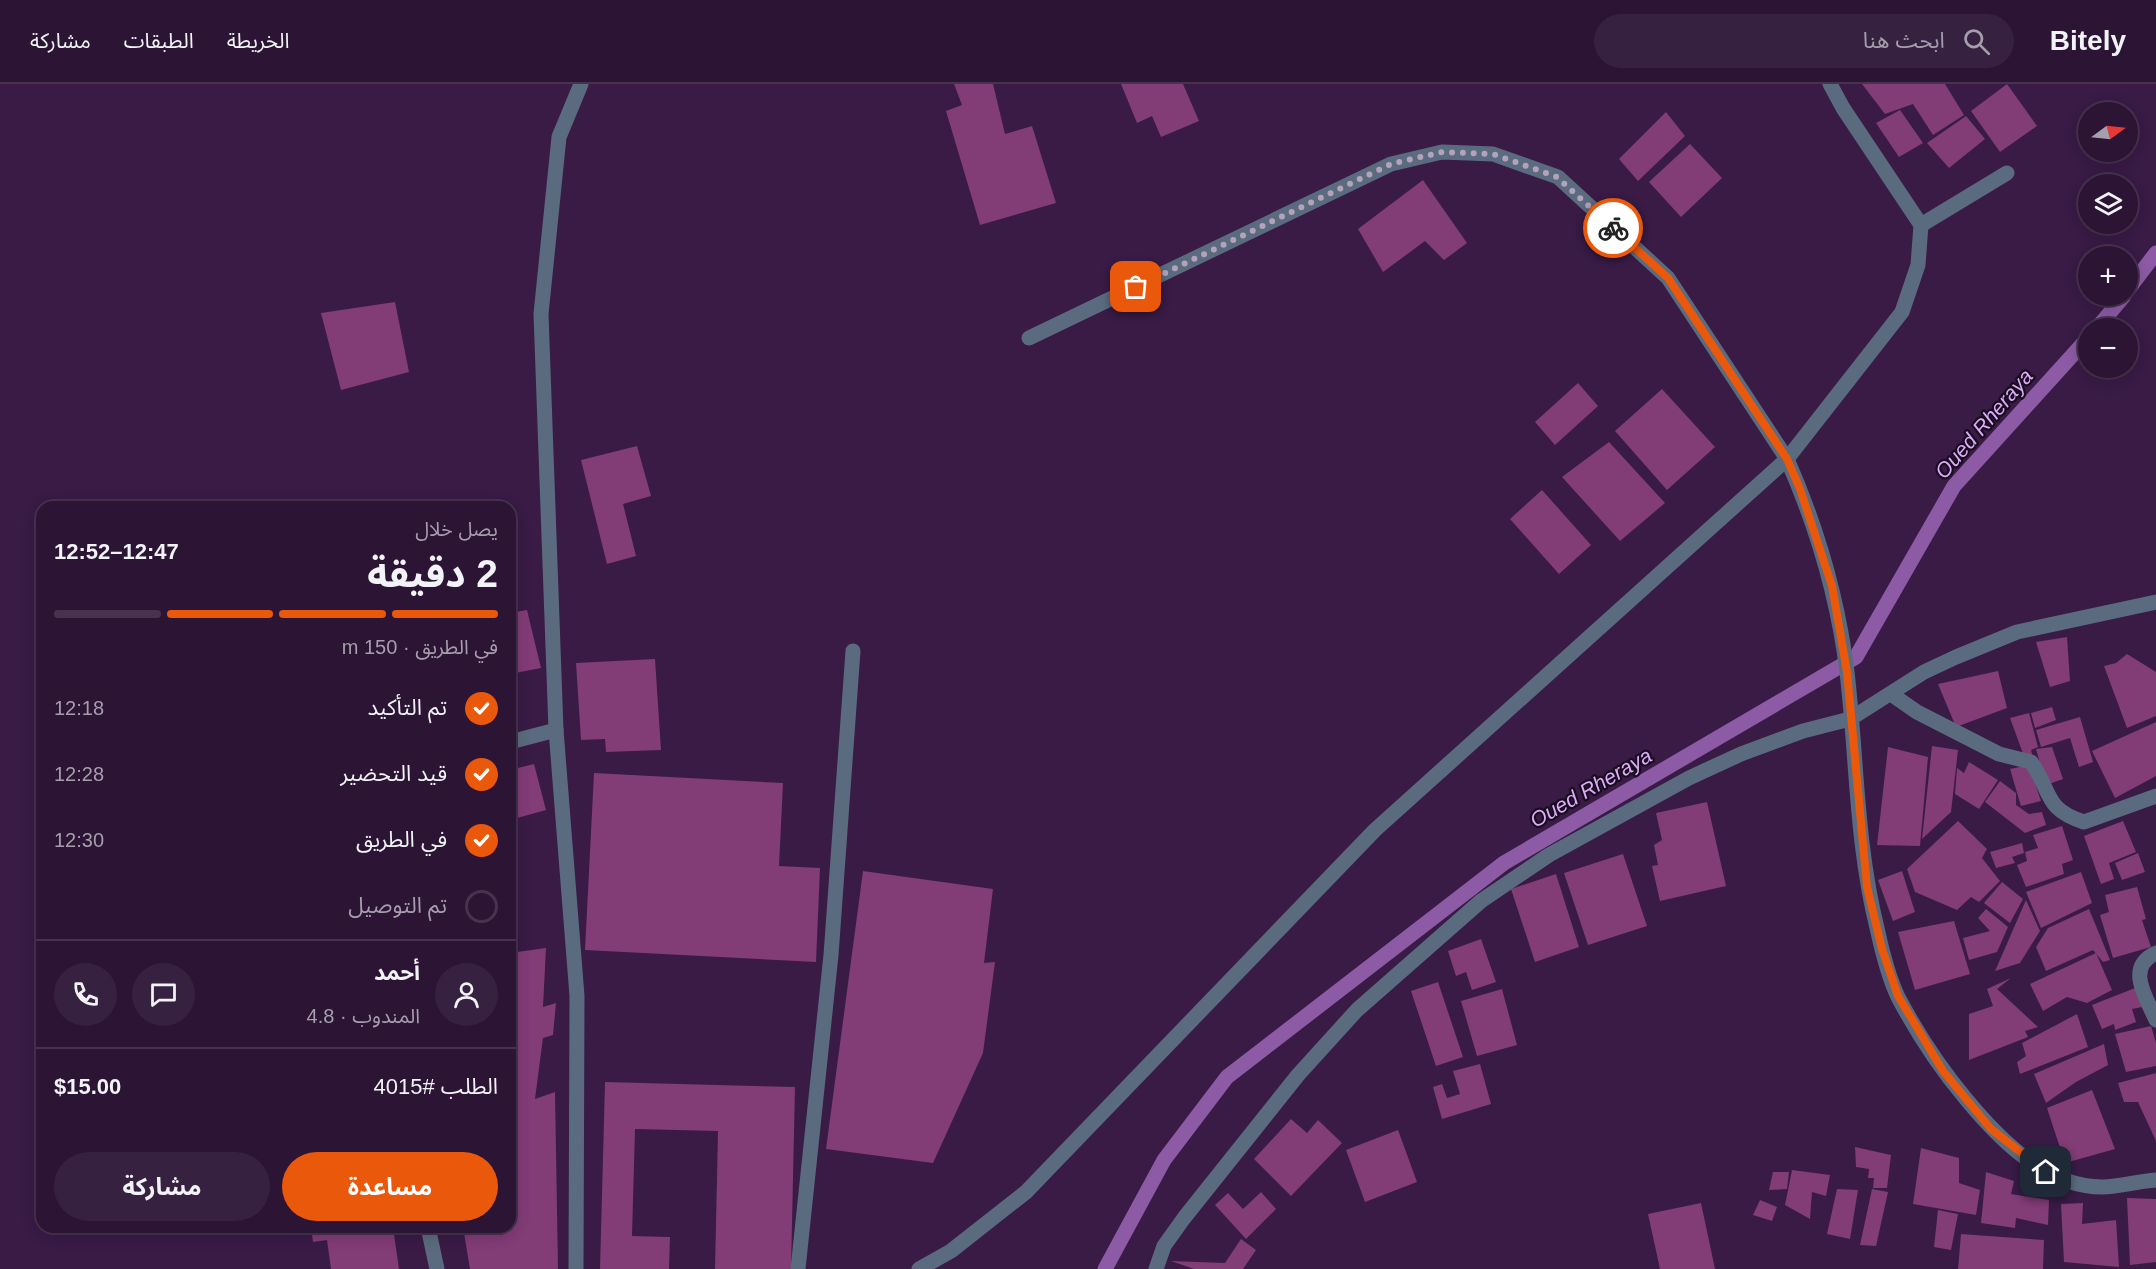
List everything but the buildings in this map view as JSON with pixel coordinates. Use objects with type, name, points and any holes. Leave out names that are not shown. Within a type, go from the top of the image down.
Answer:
[{"type":"street","points":[[576,1269],[576,996],[556,730],[541,314],[559,137],[581,84]]},
{"type":"street","points":[[919,1269],[951,1251],[1026,1192],[1375,830],[1787,459],[1902,312],[1918,265],[1921,225],[1843,108],[1830,84]]},
{"type":"street","points":[[1029,338],[1391,164],[1442,152],[1493,154],[1557,177],[1668,278],[1787,459],[1800,489],[1832,586],[1847,672],[1867,887],[1882,949],[1898,996],[1943,1071],[1991,1129],[2046,1172],[2071,1182],[2102,1187],[2156,1180]]},
{"type":"street","points":[[1921,225],[2007,173]]},
{"type":"street","points":[[1156,1269],[1164,1246],[1184,1218],[1298,1075],[1357,1010],[1481,901],[1549,855],[1689,778],[1741,754],[1803,731],[1850,719],[1924,672],[2017,632],[2156,602]]},
{"type":"street","points":[[798,1269],[831,955],[853,651]]},
{"type":"street","points":[[1892,694],[1917,712],[1999,754],[2031,762],[2053,806],[2073,818],[2084,822],[2156,796]]},
{"type":"street","points":[[516,740],[556,730]]},
{"type":"street","points":[[2156,952],[2145,958],[2139,969],[2138,980],[2156,1020]]},
{"type":"street","points":[[429,1233],[437,1269]]},
{"type":"waterway","name":"Oued Rheraya","points":[[2138,277],[2156,253]]},
{"type":"waterway","name":"Oued Rheraya","points":[[2105,318],[2116,306]]},
{"type":"waterway","name":"Oued Rheraya","points":[[1105,1269],[1164,1160],[1227,1077],[1504,863],[1856,657],[1954,486],[2078,349]]},
{"type":"way so far","points":[[1136,287],[1391,164],[1442,152],[1493,154],[1557,177],[1613,228]]},
{"type":"route","points":[[1613,228],[1668,278],[1787,459],[1800,489],[1832,586],[1847,672],[1860,838],[1867,887],[1882,949],[1898,996],[1943,1071],[1991,1129],[2046,1172]]}]
